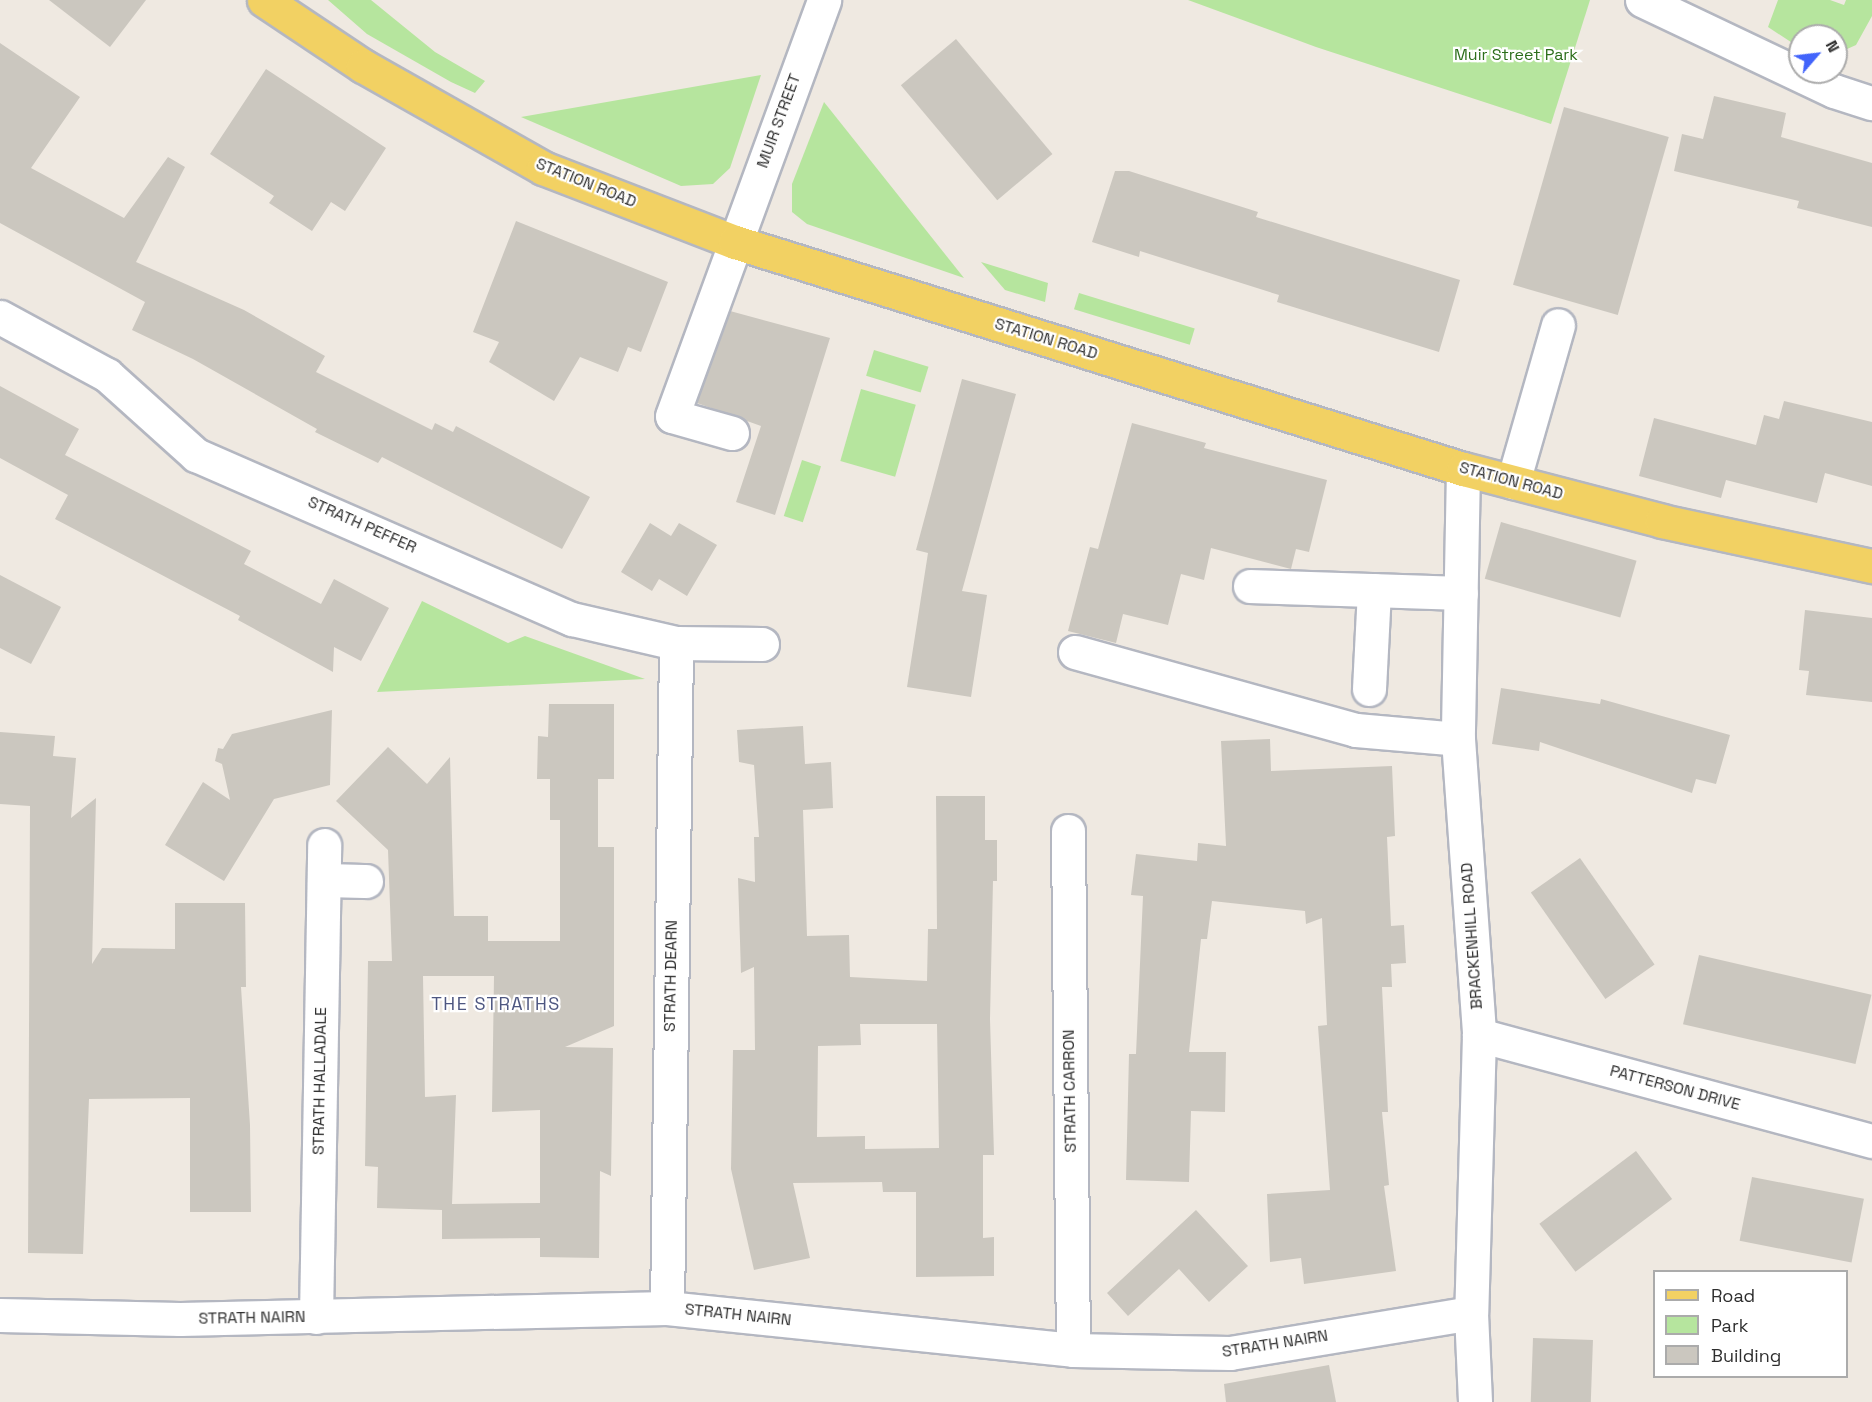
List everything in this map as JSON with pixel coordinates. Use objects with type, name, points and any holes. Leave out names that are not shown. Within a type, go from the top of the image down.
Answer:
[{"type":"main road","name":"STATION ROAD","points":[[264,0],[363,66],[543,168],[735,242],[1463,469],[1662,521],[1872,566]]},
{"type":"street","name":"MUIR STREET","points":[[732,433],[672,416],[824,0]]},
{"type":"street","points":[[1642,0],[1834,91],[1872,103]]},
{"type":"street","name":"STRATH PEFFER","points":[[0,316],[107,375],[196,455],[572,619],[676,644],[762,644]]},
{"type":"street","points":[[1513,482],[1557,325]]},
{"type":"street","name":"BRACKENHILL ROAD","points":[[1463,469],[1458,739],[1479,1035],[1471,1313],[1475,1402]]},
{"type":"street","points":[[1250,586],[1461,593]]},
{"type":"street","points":[[1369,689],[1374,590]]},
{"type":"street","name":"STRATH DEARN","points":[[667,1308],[676,644]]},
{"type":"street","points":[[1075,652],[1356,730],[1458,739]]},
{"type":"street","name":"STRATH CARRON","points":[[1068,831],[1073,1350]]},
{"type":"street","name":"STRATH HALLADALE","points":[[316,1317],[324,845]]},
{"type":"street","points":[[324,880],[366,881]]},
{"type":"street","name":"PATTERSON DRIVE","points":[[1479,1035],[1872,1141]]},
{"type":"street","name":"STRATH NAIRN","points":[[0,1315],[180,1319],[667,1308],[1073,1350],[1230,1353],[1471,1313]]},
{"type":"green space","points":[[328,0],[371,0],[435,52],[485,81],[475,93],[451,82],[367,34]]},
{"type":"green space","name":"Muir Street Park","points":[[1188,0],[1590,0],[1551,124],[1316,47]]},
{"type":"green space","points":[[1778,0],[1830,0],[1844,5],[1846,0],[1872,0],[1872,16],[1856,45],[1848,49],[1848,24],[1788,24],[1788,40],[1768,27]]},
{"type":"green space","points":[[761,75],[730,168],[713,184],[681,186],[521,117]]},
{"type":"green space","points":[[824,102],[964,278],[807,224],[792,212],[792,184]]},
{"type":"green space","points":[[981,262],[1048,283],[1045,302],[1005,290]]},
{"type":"green space","points":[[1079,293],[1195,328],[1190,345],[1074,309]]},
{"type":"green space","points":[[874,350],[929,367],[921,392],[866,376]]},
{"type":"green space","points":[[861,389],[916,405],[895,477],[840,461]]},
{"type":"green space","points":[[802,460],[821,466],[803,522],[784,516]]},
{"type":"green space","points":[[422,601],[508,643],[525,636],[645,679],[377,692]]},
{"type":"building","points":[[49,0],[146,0],[110,47]]},
{"type":"building","points":[[956,39],[1052,154],[997,200],[901,85]]},
{"type":"building","points":[[0,43],[80,97],[31,168],[124,218],[168,157],[185,167],[136,262],[244,310],[325,356],[316,372],[432,430],[435,423],[453,432],[456,426],[590,497],[562,549],[382,457],[378,463],[315,432],[317,429],[193,359],[132,330],[145,302],[0,223]]},
{"type":"building","points":[[266,69],[386,148],[345,211],[331,202],[312,231],[269,203],[274,196],[210,154]]},
{"type":"building","points":[[1714,96],[1786,113],[1781,137],[1872,163],[1872,227],[1797,208],[1799,201],[1674,171],[1682,134],[1703,139]]},
{"type":"building","points":[[1564,107],[1669,137],[1618,315],[1513,285]]},
{"type":"building","points":[[1115,171],[1129,171],[1258,212],[1256,217],[1460,280],[1439,352],[1277,302],[1279,295],[1140,251],[1139,257],[1092,242]]},
{"type":"building","points":[[516,221],[668,282],[641,352],[628,347],[618,372],[580,357],[554,401],[489,362],[499,342],[473,332]]},
{"type":"building","points":[[730,311],[830,338],[775,515],[736,502],[761,426],[697,403]]},
{"type":"building","points":[[962,379],[1016,394],[962,591],[987,595],[971,697],[907,687],[928,553],[916,550]]},
{"type":"building","points":[[0,386],[79,429],[65,455],[251,551],[244,564],[321,604],[334,579],[389,608],[361,661],[334,647],[333,672],[238,620],[240,616],[55,519],[68,495],[0,458]]},
{"type":"building","points":[[1784,401],[1872,422],[1872,486],[1825,473],[1817,503],[1726,480],[1721,498],[1639,476],[1654,418],[1756,445],[1764,415],[1779,419]]},
{"type":"building","points":[[1132,423],[1206,443],[1204,448],[1327,480],[1309,552],[1296,549],[1291,569],[1211,548],[1204,580],[1181,574],[1168,625],[1123,614],[1116,643],[1068,631],[1090,547],[1098,549]]},
{"type":"building","points":[[1501,522],[1637,561],[1620,618],[1485,579]]},
{"type":"building","points":[[650,523],[671,536],[679,523],[717,545],[687,596],[659,579],[652,591],[621,572]]},
{"type":"building","points":[[0,575],[61,607],[31,664],[0,648]]},
{"type":"building","points":[[1805,610],[1872,618],[1872,702],[1806,695],[1809,671],[1799,670]]},
{"type":"building","points":[[1501,688],[1600,704],[1601,699],[1730,735],[1716,784],[1696,779],[1692,793],[1540,742],[1539,751],[1492,744]]},
{"type":"building","points":[[549,704],[614,704],[614,779],[598,779],[598,847],[614,847],[614,1026],[565,1047],[613,1048],[611,1176],[600,1171],[599,1258],[540,1257],[540,1238],[442,1239],[442,1210],[377,1208],[378,1167],[365,1166],[368,961],[392,961],[388,850],[336,801],[388,747],[427,784],[450,757],[454,916],[488,916],[488,941],[560,941],[560,820],[550,820],[550,779],[537,779],[538,736],[548,737]],"holes":[[[423,976],[494,976],[492,1112],[540,1110],[540,1203],[452,1204],[456,1095],[425,1097]]]},
{"type":"building","points":[[332,710],[330,785],[274,799],[224,881],[165,845],[203,782],[230,800],[222,764],[215,761],[218,748],[223,749],[232,734]]},
{"type":"building","points":[[803,726],[805,764],[831,762],[833,808],[803,810],[807,936],[849,935],[850,977],[927,981],[928,929],[937,929],[936,796],[985,796],[985,840],[997,840],[997,881],[993,881],[990,1019],[994,1155],[983,1155],[983,1238],[994,1237],[994,1276],[916,1277],[916,1192],[883,1192],[882,1182],[793,1183],[810,1258],[754,1270],[731,1169],[733,1050],[755,1050],[754,967],[741,973],[738,878],[755,882],[754,837],[759,837],[754,765],[739,762],[737,730]],"holes":[[[860,1024],[937,1024],[939,1148],[865,1149],[865,1136],[817,1137],[818,1046],[861,1045]]]},
{"type":"building","points":[[0,732],[55,736],[53,756],[76,758],[71,818],[96,798],[92,964],[102,948],[175,949],[175,903],[245,903],[246,987],[241,987],[250,1125],[251,1212],[190,1212],[190,1098],[89,1099],[83,1254],[28,1253],[30,806],[0,804]]},
{"type":"building","points":[[1270,739],[1271,771],[1392,766],[1395,836],[1387,837],[1391,926],[1404,925],[1406,963],[1391,964],[1392,987],[1382,987],[1388,1112],[1382,1112],[1389,1185],[1384,1186],[1396,1271],[1304,1284],[1301,1258],[1270,1262],[1267,1194],[1330,1190],[1318,1026],[1327,1025],[1322,918],[1306,924],[1305,911],[1212,901],[1207,939],[1201,939],[1189,1052],[1226,1052],[1225,1112],[1191,1111],[1189,1182],[1126,1180],[1129,1054],[1136,1054],[1143,896],[1131,895],[1136,854],[1197,861],[1198,843],[1226,846],[1221,741]]},
{"type":"building","points":[[1580,858],[1655,964],[1605,999],[1531,892]]},
{"type":"building","points":[[1699,955],[1871,995],[1855,1064],[1683,1024]]},
{"type":"building","points":[[1636,1151],[1672,1199],[1575,1272],[1539,1224]]},
{"type":"building","points":[[1752,1177],[1864,1199],[1852,1263],[1740,1241]]},
{"type":"building","points":[[1196,1210],[1248,1266],[1209,1302],[1179,1269],[1128,1316],[1107,1293]]},
{"type":"building","points":[[1533,1338],[1593,1340],[1591,1402],[1531,1402]]},
{"type":"building","points":[[1329,1365],[1336,1402],[1226,1402],[1224,1384]]},
{"type":"district","name":"THE STRATHS","points":[[496,1004]]}]
